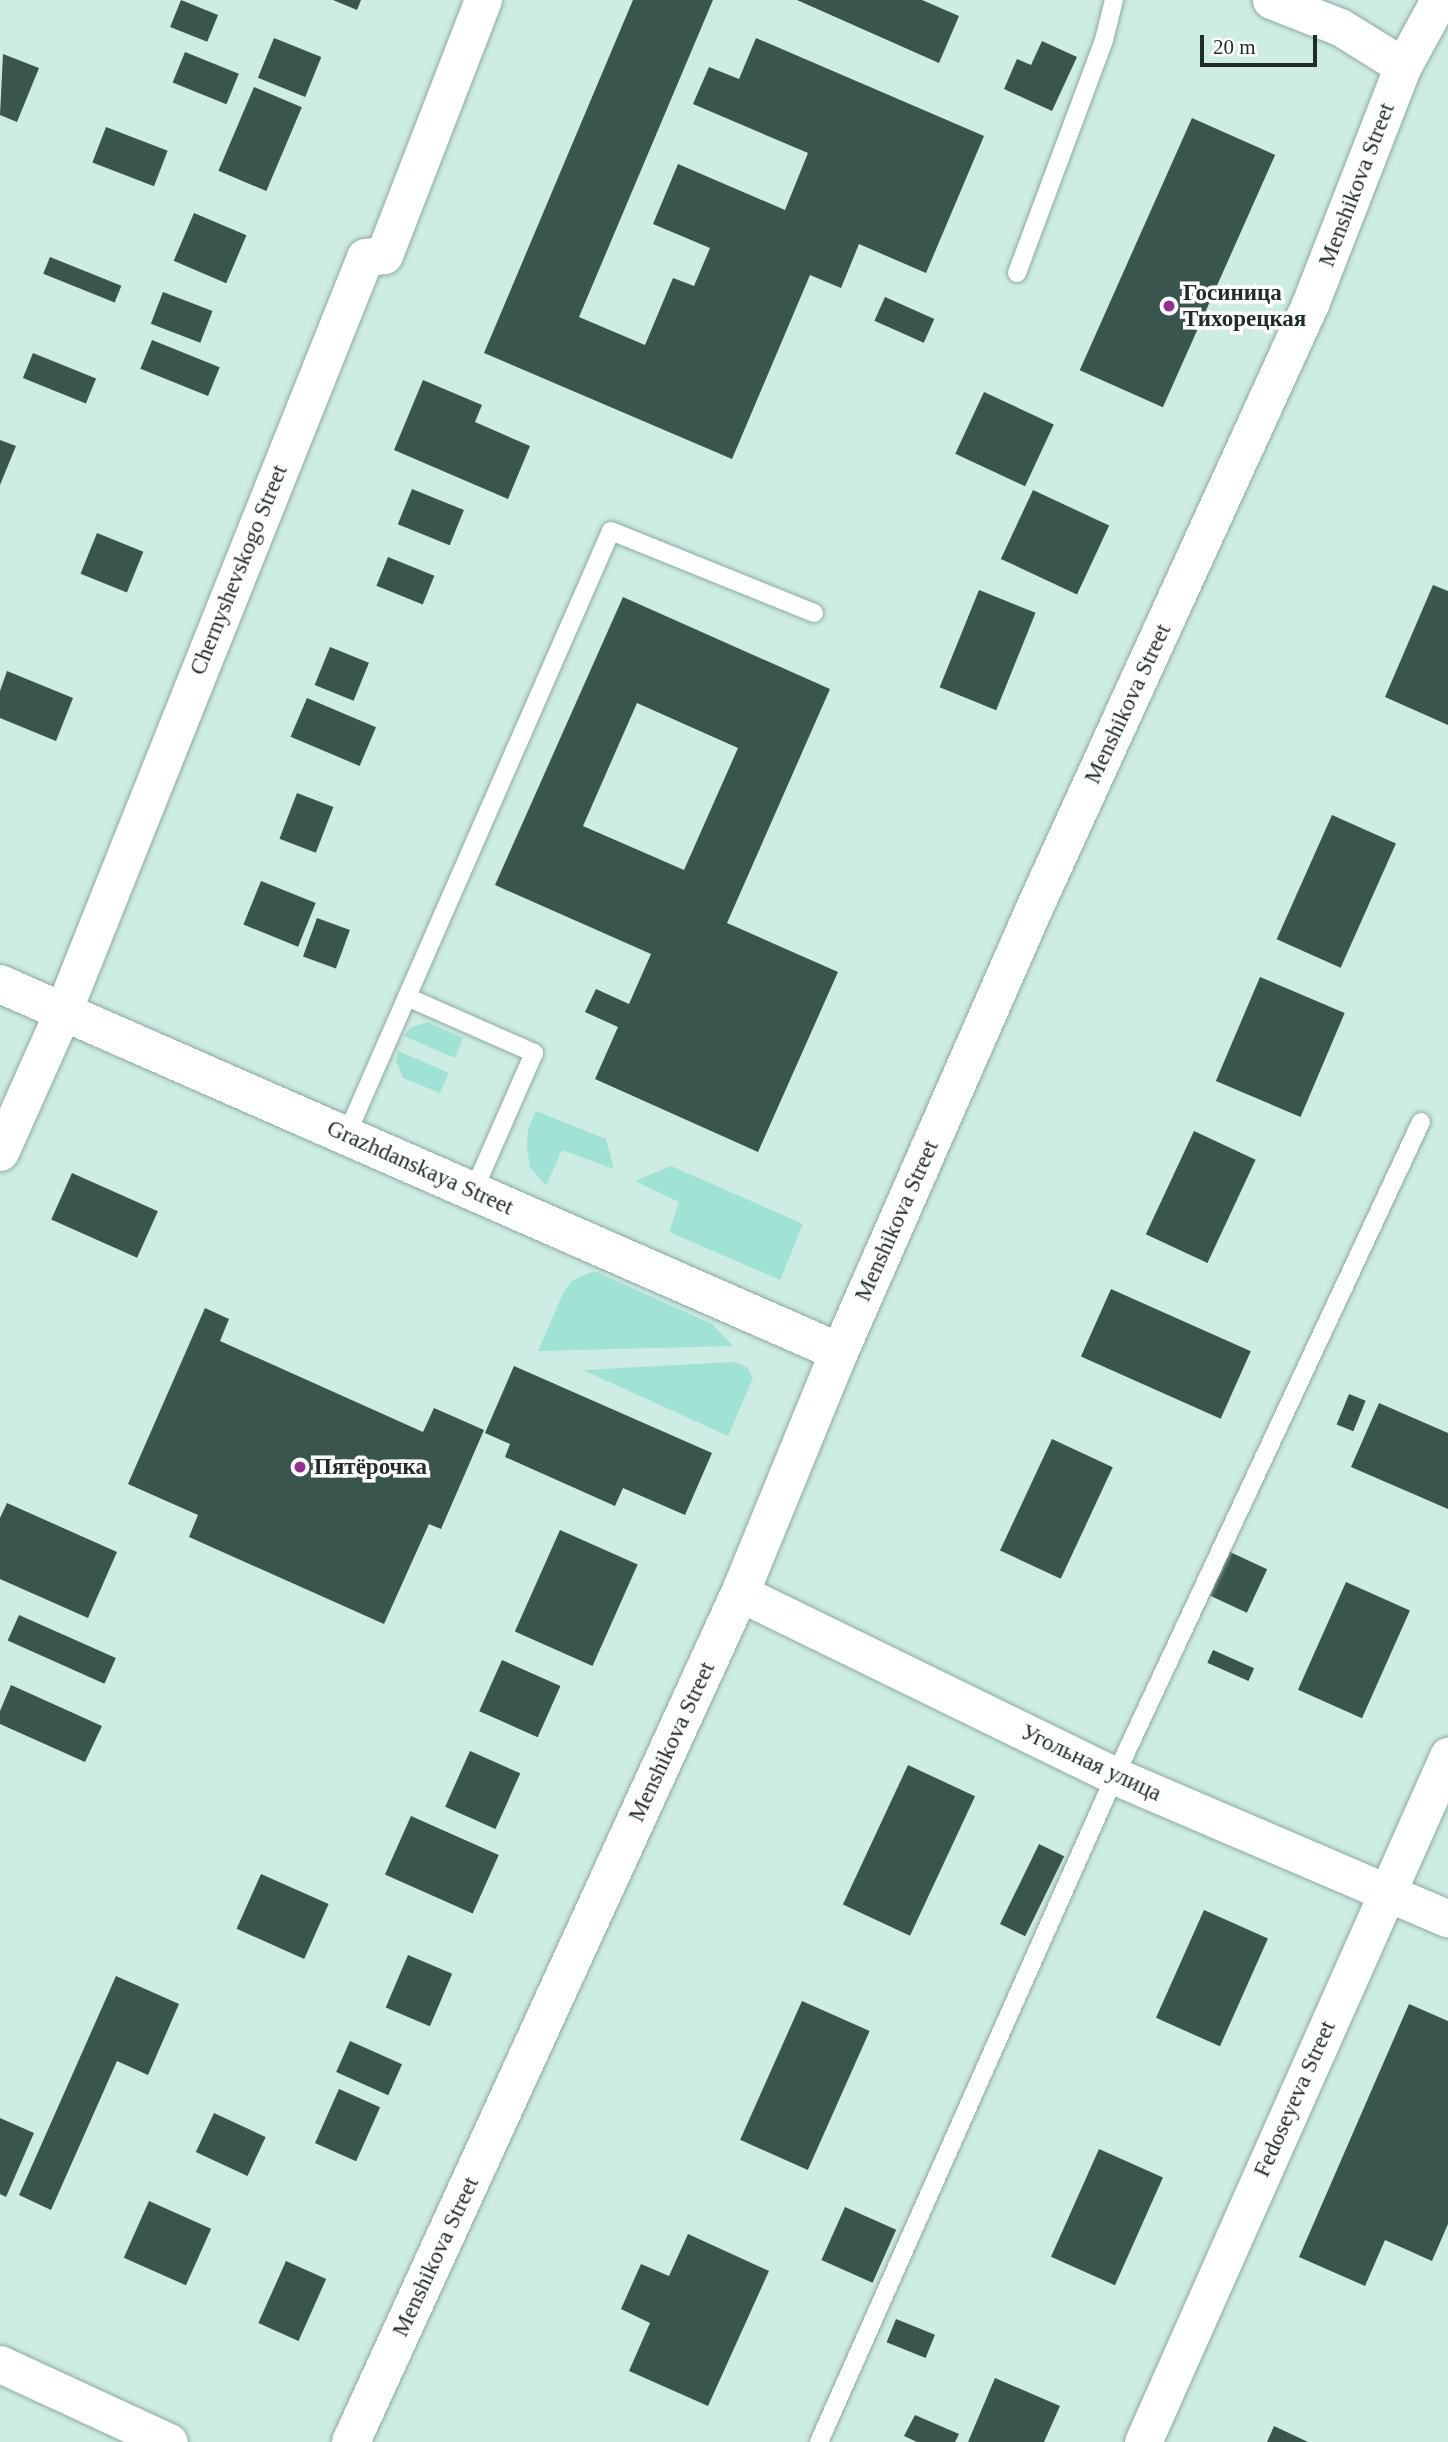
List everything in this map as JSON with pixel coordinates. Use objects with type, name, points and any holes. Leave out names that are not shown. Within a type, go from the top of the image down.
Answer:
[{"type":"main road","name":"Grazhdanskaya Street","points":[[0,984],[839,1352]]},
{"type":"main road","name":"Menshikova Street","points":[[351,2442],[740,1593],[839,1352]]},
{"type":"street","name":"Chernyshevskogo Street","points":[[0,1152],[64,1011],[365,257],[384,255],[483,0]]},
{"type":"street","points":[[1271,0],[1340,27],[1403,66]]},
{"type":"street","name":"Menshikova Street","points":[[839,1352],[1038,899],[1310,304],[1403,66],[1440,0]]},
{"type":"street","name":"Угольная улица","points":[[740,1593],[1115,1776],[1448,1919]]},
{"type":"street","name":"Fedoseyeva Street","points":[[1143,2442],[1448,1756]]},
{"type":"street","points":[[0,2364],[169,2442]]},
{"type":"lane","points":[[1017,273],[1104,40],[1114,0]]},
{"type":"lane","points":[[346,1136],[611,531],[814,613]]},
{"type":"lane","points":[[407,997],[534,1053],[473,1192]]},
{"type":"lane","points":[[819,2442],[1115,1776],[1421,1122]]},
{"type":"green space","points":[[427,1022],[463,1038],[455,1058],[404,1036],[410,1028]]},
{"type":"green space","points":[[398,1051],[449,1073],[440,1093],[403,1078],[396,1061]]},
{"type":"green space","points":[[536,1111],[606,1139],[614,1169],[562,1150],[546,1186],[530,1167],[527,1148],[528,1129]]},
{"type":"green space","points":[[671,1166],[803,1224],[780,1280],[669,1232],[679,1202],[635,1181]]},
{"type":"green space","points":[[594,1271],[712,1324],[733,1346],[538,1351],[564,1291],[573,1280]]},
{"type":"green space","points":[[734,1362],[747,1367],[753,1378],[728,1436],[583,1370]]},
{"type":"building","points":[[181,0],[218,15],[207,42],[170,27]]},
{"type":"building","points":[[333,0],[361,0],[357,10]]},
{"type":"building","points":[[633,0],[713,0],[579,317],[645,345],[673,278],[694,286],[710,248],[653,224],[678,164],[785,210],[808,153],[693,104],[709,67],[739,79],[756,38],[984,136],[926,273],[859,244],[841,288],[810,275],[732,459],[484,353]]},
{"type":"building","points":[[797,0],[922,0],[959,16],[939,63]]},
{"type":"building","points":[[274,38],[321,57],[305,97],[258,78]]},
{"type":"building","points":[[1042,41],[1077,57],[1052,111],[1004,89],[1017,59],[1031,65]]},
{"type":"building","points":[[185,52],[239,74],[226,104],[173,83]]},
{"type":"building","points":[[3,54],[39,68],[17,122],[0,115]]},
{"type":"building","points":[[254,87],[302,107],[266,191],[218,171]]},
{"type":"building","points":[[1192,118],[1275,155],[1163,407],[1080,370]]},
{"type":"building","points":[[106,127],[168,151],[154,186],[92,162]]},
{"type":"building","points":[[194,213],[246,235],[226,283],[174,261]]},
{"type":"building","points":[[50,257],[121,286],[115,303],[43,274]]},
{"type":"building","points":[[163,292],[212,311],[200,343],[151,324]]},
{"type":"building","points":[[885,297],[934,319],[924,343],[874,321]]},
{"type":"building","points":[[152,340],[220,367],[208,396],[140,369]]},
{"type":"building","points":[[33,353],[96,378],[86,404],[23,378]]},
{"type":"building","points":[[423,380],[482,405],[475,422],[530,446],[508,499],[394,450]]},
{"type":"building","points":[[984,392],[1054,425],[1025,486],[955,454]]},
{"type":"building","points":[[0,440],[16,446],[0,485]]},
{"type":"building","points":[[412,489],[464,510],[450,545],[398,524]]},
{"type":"building","points":[[1033,490],[1109,525],[1077,594],[1001,559]]},
{"type":"building","points":[[97,533],[143,552],[127,593],[81,574]]},
{"type":"building","points":[[388,557],[434,576],[423,604],[376,586]]},
{"type":"building","points":[[1433,585],[1448,591],[1448,725],[1385,697]]},
{"type":"building","points":[[979,590],[1036,613],[996,710],[940,687]]},
{"type":"building","points":[[623,597],[830,689],[727,923],[838,972],[758,1152],[595,1079],[618,1027],[585,1012],[596,989],[629,1004],[651,954],[495,885]],"holes":[[[637,703],[738,748],[684,870],[583,826]]]},
{"type":"building","points":[[330,647],[369,663],[354,701],[315,685]]},
{"type":"building","points":[[7,671],[73,698],[56,741],[0,718],[0,691]]},
{"type":"building","points":[[307,698],[376,727],[360,766],[291,737]]},
{"type":"building","points":[[297,793],[333,807],[316,853],[279,839]]},
{"type":"building","points":[[1332,815],[1396,843],[1341,968],[1277,939]]},
{"type":"building","points":[[261,881],[316,903],[298,947],[243,925]]},
{"type":"building","points":[[317,918],[350,930],[336,968],[303,957]]},
{"type":"building","points":[[1260,977],[1345,1013],[1301,1117],[1216,1081]]},
{"type":"building","points":[[1194,1131],[1256,1160],[1207,1263],[1146,1234]]},
{"type":"building","points":[[72,1173],[158,1211],[137,1258],[51,1220]]},
{"type":"building","points":[[1111,1289],[1251,1351],[1221,1419],[1081,1357]]},
{"type":"building","points":[[205,1308],[229,1319],[220,1341],[423,1432],[434,1408],[484,1430],[441,1529],[429,1524],[384,1624],[189,1537],[198,1515],[128,1484]]},
{"type":"building","points":[[514,1366],[712,1453],[685,1515],[623,1488],[615,1506],[505,1457],[510,1444],[485,1433]]},
{"type":"building","points":[[1349,1394],[1366,1401],[1353,1431],[1337,1425]]},
{"type":"building","points":[[1379,1403],[1448,1433],[1448,1509],[1351,1467]]},
{"type":"building","points":[[1052,1439],[1113,1467],[1061,1579],[1000,1550]]},
{"type":"building","points":[[7,1503],[117,1552],[88,1618],[0,1579],[0,1518]]},
{"type":"building","points":[[560,1530],[638,1565],[593,1666],[515,1631]]},
{"type":"building","points":[[1230,1552],[1267,1569],[1247,1613],[1210,1596]]},
{"type":"building","points":[[1346,1582],[1410,1610],[1362,1718],[1298,1690]]},
{"type":"building","points":[[19,1615],[116,1658],[104,1684],[8,1641]]},
{"type":"building","points":[[1213,1650],[1254,1668],[1248,1681],[1207,1663]]},
{"type":"building","points":[[502,1660],[560,1686],[538,1737],[479,1711]]},
{"type":"building","points":[[11,1685],[102,1726],[85,1762],[0,1724],[0,1711]]},
{"type":"building","points":[[470,1751],[520,1773],[495,1829],[445,1807]]},
{"type":"building","points":[[908,1765],[975,1796],[910,1936],[843,1905]]},
{"type":"building","points":[[411,1816],[499,1855],[473,1914],[385,1874]]},
{"type":"building","points":[[1039,1844],[1064,1856],[1025,1936],[1000,1924]]},
{"type":"building","points":[[261,1874],[329,1904],[304,1959],[237,1929]]},
{"type":"building","points":[[1204,1910],[1268,1938],[1220,2046],[1156,2018]]},
{"type":"building","points":[[408,1955],[452,1974],[430,2026],[386,2007]]},
{"type":"building","points":[[116,1976],[179,2004],[148,2075],[117,2061],[51,2210],[19,2195]]},
{"type":"building","points":[[802,2001],[870,2031],[808,2170],[740,2140]]},
{"type":"building","points":[[1409,2004],[1448,2021],[1448,2224],[1432,2261],[1385,2240],[1365,2286],[1299,2257]]},
{"type":"building","points":[[350,2041],[402,2064],[388,2095],[336,2072]]},
{"type":"building","points":[[339,2089],[380,2107],[356,2161],[315,2143]]},
{"type":"building","points":[[214,2113],[266,2137],[247,2176],[196,2152]]},
{"type":"building","points":[[0,2118],[34,2133],[6,2197],[0,2194]]},
{"type":"building","points":[[1099,2149],[1163,2177],[1115,2285],[1051,2257]]},
{"type":"building","points":[[149,2201],[211,2229],[186,2285],[124,2258]]},
{"type":"building","points":[[845,2207],[896,2230],[873,2283],[821,2260]]},
{"type":"building","points":[[688,2234],[769,2271],[708,2406],[629,2371],[650,2323],[621,2309],[641,2264],[669,2276]]},
{"type":"building","points":[[286,2261],[326,2279],[299,2341],[258,2323]]},
{"type":"building","points":[[896,2319],[935,2335],[926,2358],[887,2342]]},
{"type":"building","points":[[995,2378],[1060,2406],[1044,2442],[968,2442]]},
{"type":"building","points":[[915,2415],[959,2434],[955,2442],[917,2442],[904,2436]]},
{"type":"building","points":[[1274,2426],[1308,2442],[1267,2442]]},
{"type":"place","name":"Госиница Тихорецкая","points":[[1169,306]]},
{"type":"place","name":"Пятёрочка","points":[[300,1467]]}]
